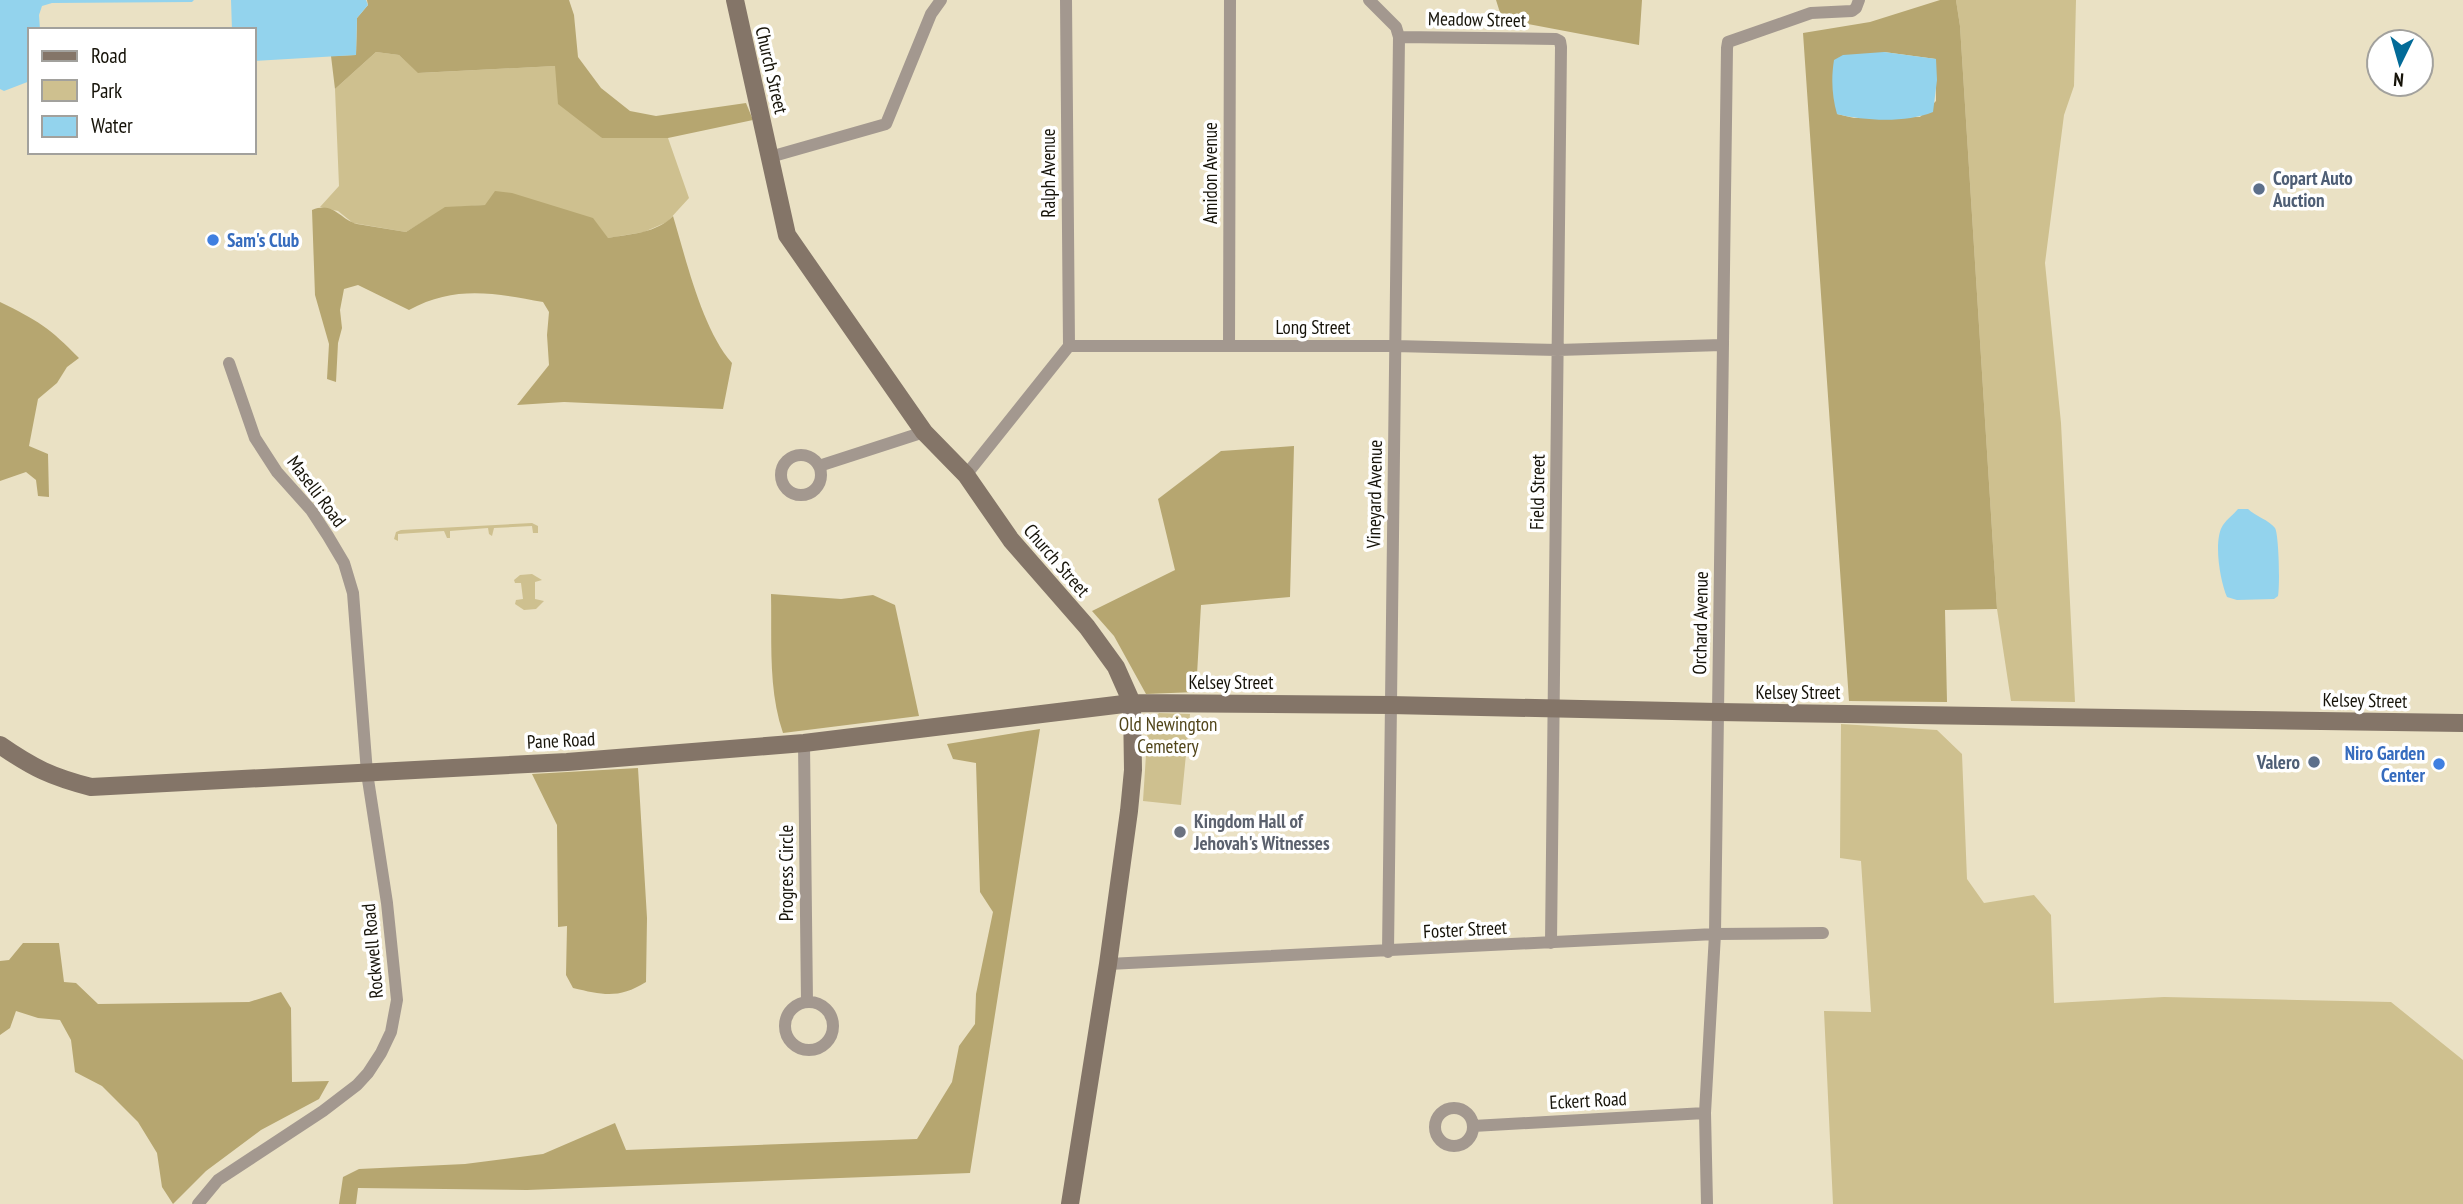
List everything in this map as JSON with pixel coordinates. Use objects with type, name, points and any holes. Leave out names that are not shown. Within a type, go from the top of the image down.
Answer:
[{"type":"street","name":"Church Street","points":[[735,0],[787,234],[924,432],[966,475],[1011,540],[1094,637],[1116,667],[1132,703],[1133,771],[1129,811],[1070,1204]]},
{"type":"street","points":[[770,157],[886,124],[930,14],[941,0]]},
{"type":"street","name":"Ralph Avenue","points":[[1066,0],[1069,346]]},
{"type":"street","name":"Amidon Avenue","points":[[1229,346],[1230,0]]},
{"type":"street","points":[[1369,0],[1396,27],[1399,37]]},
{"type":"street","name":"Orchard Avenue","points":[[1707,1204],[1705,1113],[1715,934],[1728,42],[1811,13],[1852,11],[1860,0]]},
{"type":"street","name":"Meadow Street","points":[[1399,37],[1560,41]]},
{"type":"street","name":"Vineyard Avenue","points":[[1388,952],[1399,37]]},
{"type":"street","name":"Field Street","points":[[1551,943],[1560,41]]},
{"type":"street","name":"Long Street","points":[[1069,346],[1395,346],[1558,351],[1722,345]]},
{"type":"street","points":[[966,475],[1069,346]]},
{"type":"street","name":"Maselli Road","points":[[229,363],[255,438],[277,472],[311,510],[344,564],[357,627],[367,773]]},
{"type":"street","points":[[819,466],[924,432]]},
{"type":"street","name":"Kelsey Street","points":[[1132,703],[2463,723]]},
{"type":"street","name":"Pane Road","points":[[0,745],[31,767],[58,779],[91,787],[567,762],[804,743],[1132,703]]},
{"type":"street","name":"Progress Circle","points":[[804,743],[807,1002]]},
{"type":"street","name":"Rockwell Road","points":[[198,1204],[218,1180],[323,1111],[357,1085],[375,1063],[391,1032],[397,1000],[395,969],[367,773]]},
{"type":"street","name":"Foster Street","points":[[1108,964],[1715,934],[1823,933]]},
{"type":"street","name":"Eckert Road","points":[[1473,1126],[1705,1113]]},
{"type":"green space","points":[[1956,0],[2076,0],[2074,86],[2064,115],[2045,263],[2061,423],[2075,702],[2011,701],[1997,609],[1960,26]]},
{"type":"green space","points":[[376,52],[399,55],[419,73],[555,66],[602,138],[668,138],[689,198],[667,222],[644,232],[608,238],[485,205],[445,208],[406,232],[353,223],[338,211],[320,207],[339,186],[335,89]]},
{"type":"green space","points":[[532,523],[538,526],[538,533],[533,533],[532,526],[494,528],[492,536],[488,528],[450,531],[450,538],[447,538],[444,531],[398,534],[398,541],[394,539],[396,532],[401,530]]},
{"type":"green space","points":[[532,574],[542,580],[535,582],[535,599],[544,601],[536,609],[524,610],[515,604],[516,600],[523,599],[521,583],[515,583],[514,580],[520,575]]},
{"type":"green space","name":"Old Newington Cemetery","points":[[1159,713],[1190,714],[1181,805],[1143,801],[1148,724]]},
{"type":"green space","points":[[1841,724],[1937,730],[1962,754],[1967,879],[1984,903],[2034,895],[2051,915],[2054,1003],[2164,997],[2391,1002],[2463,1060],[2463,1204],[1833,1204],[1824,1011],[1871,1012],[1861,861],[1840,858]]},
{"type":"shaded area","points":[[367,0],[569,0],[574,15],[578,57],[601,88],[630,111],[656,116],[746,103],[753,120],[668,138],[602,138],[558,104],[555,66],[418,73],[399,55],[376,52],[335,89],[331,56],[356,55],[357,18],[368,5]]},
{"type":"shaded area","points":[[1496,0],[1642,0],[1639,45],[1502,19]]},
{"type":"shaded area","points":[[1940,0],[1956,0],[1960,26],[1997,609],[1945,610],[1947,702],[1849,701],[1803,33],[1870,22]],"holes":[[[1884,52],[1936,59],[1936,101],[1920,117],[1854,118],[1837,114]]]},
{"type":"shaded area","points":[[495,191],[512,193],[593,218],[608,238],[651,229],[667,222],[673,216],[704,313],[721,349],[732,363],[723,409],[564,402],[517,405],[549,365],[549,312],[543,302],[491,294],[442,297],[409,310],[358,285],[344,289],[340,310],[342,328],[338,343],[336,382],[327,379],[329,344],[315,295],[312,210],[331,209],[357,224],[406,232],[445,207],[485,205]]},
{"type":"shaded area","points":[[0,302],[43,326],[79,358],[67,367],[57,383],[38,399],[29,446],[48,454],[49,497],[38,496],[36,480],[26,472],[0,481]]},
{"type":"shaded area","points":[[1294,446],[1290,597],[1201,605],[1196,692],[1146,694],[1114,636],[1092,611],[1175,570],[1158,499],[1221,451]]},
{"type":"shaded area","points":[[771,594],[841,599],[873,595],[895,605],[919,716],[783,733],[773,682]]},
{"type":"shaded area","points":[[1040,729],[970,1173],[527,1190],[358,1188],[356,1204],[339,1204],[343,1177],[359,1169],[465,1164],[543,1154],[615,1123],[626,1150],[917,1139],[952,1082],[959,1046],[975,1024],[976,994],[993,912],[980,892],[976,763],[953,759],[947,744]]},
{"type":"shaded area","points":[[638,768],[647,918],[646,982],[627,991],[611,994],[573,988],[566,975],[567,926],[558,927],[557,825],[532,774]]},
{"type":"shaded area","points":[[23,943],[59,943],[64,982],[76,983],[98,1004],[249,1002],[281,992],[291,1008],[292,1082],[329,1081],[319,1099],[261,1130],[206,1171],[173,1204],[162,1187],[157,1153],[138,1122],[102,1086],[75,1072],[71,1040],[60,1020],[38,1018],[16,1011],[10,1028],[0,1035],[0,961],[9,960]]},
{"type":"water","points":[[0,0],[194,0],[52,3],[42,6],[39,15],[40,28],[28,28],[28,82],[4,91],[0,89]]},
{"type":"water","points":[[231,0],[366,0],[368,5],[357,18],[356,55],[256,61],[256,28],[232,28]]},
{"type":"water","points":[[1884,52],[1936,59],[1937,80],[1933,112],[1911,118],[1885,120],[1837,114],[1832,87],[1834,60],[1843,55]]},
{"type":"water","points":[[2238,509],[2248,509],[2275,528],[2279,582],[2278,596],[2274,599],[2237,600],[2227,597],[2220,571],[2218,540],[2223,525]]},
{"type":"place","name":"Copart Auto Auction","points":[[2259,189]]},
{"type":"place","name":"Sam's Club","points":[[213,240]]},
{"type":"place","name":"Valero","points":[[2314,762]]},
{"type":"place","name":"Niro Garden Center","points":[[2439,764]]},
{"type":"place","name":"Kingdom Hall of Jehovah's Witnesses","points":[[1180,832]]}]
